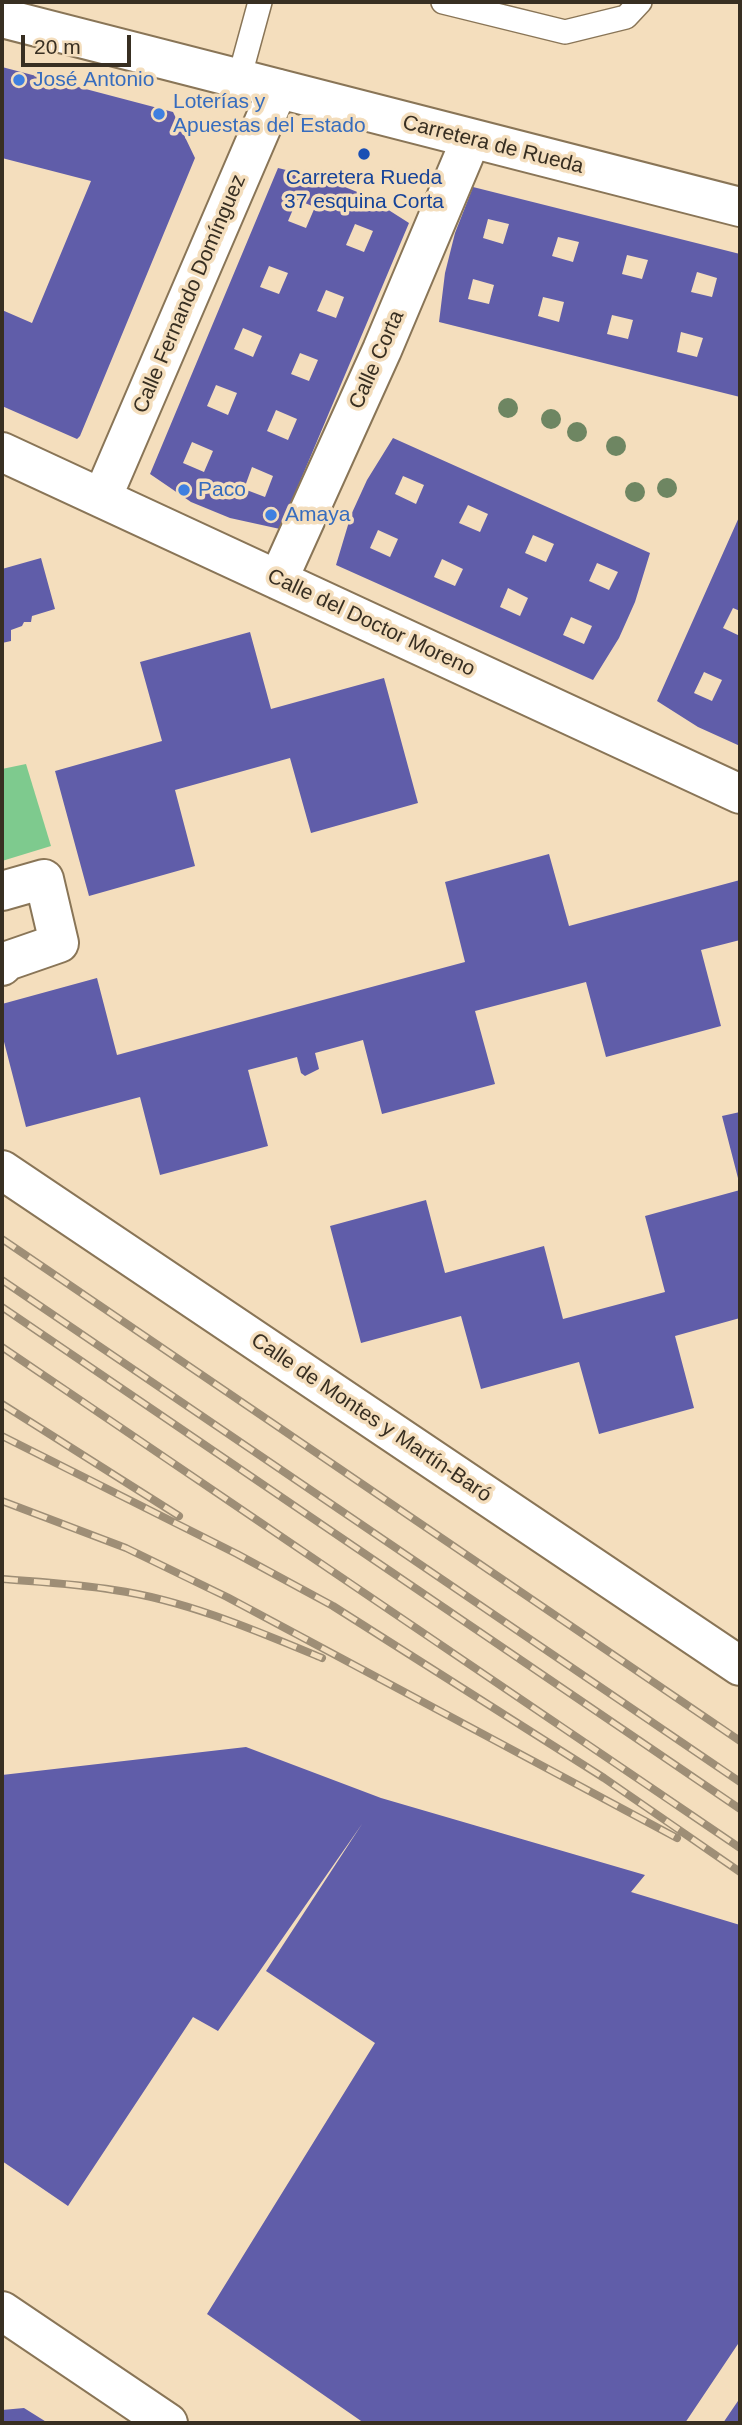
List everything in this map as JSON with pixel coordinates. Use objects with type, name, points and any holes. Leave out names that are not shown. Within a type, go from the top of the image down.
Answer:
[{"type":"street","name":"Carretera de Rueda","points":[[2,18],[740,207]]},
{"type":"street","name":"Calle Fernando Domínguez","points":[[102,498],[278,89]]},
{"type":"street","name":"Calle Corta","points":[[278,580],[382,350],[471,139]]},
{"type":"street","name":"Calle del Doctor Moreno","points":[[2,452],[740,794]]},
{"type":"street","points":[[2,891],[44,879],[59,943],[2,964]]},
{"type":"street","name":"Calle de Montes y Martín-Baró","points":[[2,1170],[740,1667]]},
{"type":"street","points":[[2,2311],[169,2423]]},
{"type":"lane","points":[[239,79],[260,2]]},
{"type":"lane","points":[[443,2],[565,32],[626,17],[640,2]]},
{"type":"green space","points":[[26,764],[51,846],[2,861],[2,769]]},
{"type":"building","points":[[2,67],[173,112],[195,158],[77,439],[2,406],[2,310],[32,323],[91,181],[2,158]]},
{"type":"building","points":[[278,168],[327,180],[365,195],[409,223],[280,529],[230,518],[191,502],[150,474]],"holes":[[[297,200],[315,207],[306,228],[288,221]],[[355,224],[373,231],[364,252],[346,245]],[[269,266],[288,273],[279,294],[260,287]],[[326,290],[344,297],[336,318],[317,311]],[[243,328],[262,336],[253,357],[234,349]],[[300,353],[318,360],[309,381],[291,374]],[[216,385],[237,393],[228,415],[207,406]],[[276,410],[297,419],[288,440],[267,431]],[[192,442],[213,451],[204,472],[183,463]],[[252,467],[273,476],[265,497],[244,489]]]},
{"type":"building","points":[[473,187],[740,254],[740,397],[439,322],[445,273],[455,233]],"holes":[[[488,219],[509,224],[503,244],[483,238]],[[558,237],[579,242],[573,262],[552,256]],[[627,255],[648,260],[642,279],[622,274]],[[697,272],[717,278],[712,297],[691,292]],[[473,279],[494,285],[489,304],[468,299]],[[543,297],[564,302],[559,322],[538,316]],[[612,315],[633,320],[628,339],[607,334]],[[681,332],[703,338],[697,357],[677,352]]]},
{"type":"building","points":[[393,438],[650,553],[635,602],[619,638],[593,680],[336,565],[351,515],[367,480]],"holes":[[[403,476],[424,485],[416,504],[395,494]],[[468,505],[488,514],[480,532],[459,523]],[[378,530],[398,539],[390,557],[370,548]],[[533,535],[554,544],[546,562],[525,553]],[[442,559],[463,569],[455,586],[434,577]],[[597,563],[618,572],[609,590],[589,581]],[[508,588],[528,598],[520,616],[500,607]],[[571,617],[592,626],[584,644],[563,635]]]},
{"type":"building","points":[[740,515],[740,611],[733,608],[723,628],[740,636],[740,746],[698,727],[657,701]],"holes":[[[704,672],[722,680],[712,701],[694,693]]]},
{"type":"building","points":[[41,558],[55,609],[32,616],[31,622],[24,622],[22,626],[11,630],[11,641],[2,643],[2,569]]},
{"type":"building","points":[[250,632],[271,709],[384,678],[418,803],[311,833],[290,758],[175,790],[195,866],[89,896],[55,771],[162,741],[140,662]]},
{"type":"building","points":[[549,854],[569,926],[740,880],[740,940],[701,950],[721,1026],[606,1057],[586,982],[475,1011],[495,1084],[382,1114],[363,1040],[315,1053],[319,1069],[305,1076],[301,1073],[297,1057],[248,1070],[268,1146],[160,1175],[140,1097],[26,1127],[2,1034],[2,1004],[97,978],[117,1055],[465,962],[445,882]]},
{"type":"building","points":[[740,1112],[740,1182],[739,1182],[722,1116]]},
{"type":"building","points":[[740,1190],[740,1318],[675,1336],[694,1408],[599,1434],[579,1362],[481,1389],[461,1316],[361,1343],[330,1226],[426,1200],[445,1273],[544,1246],[563,1319],[665,1292],[645,1216]]},
{"type":"building","points":[[246,1747],[381,1798],[645,1875],[631,1892],[740,1925],[740,2341],[685,2423],[364,2423],[207,2314],[375,2043],[266,1971],[362,1824],[218,2031],[193,2017],[68,2206],[2,2161],[2,1775]]},
{"type":"building","points":[[740,2398],[740,2423],[723,2423]]},
{"type":"building","points":[[24,2408],[48,2423],[2,2423],[2,2410]]},
{"type":"railway","points":[[2,1239],[740,1741]]},
{"type":"railway","points":[[2,1280],[740,1782]]},
{"type":"railway","points":[[2,1307],[740,1809]]},
{"type":"railway","points":[[2,1347],[740,1848]]},
{"type":"railway","points":[[2,1404],[179,1516]]},
{"type":"railway","points":[[2,1436],[237,1554],[333,1606],[604,1778],[740,1872]]},
{"type":"railway","points":[[2,1501],[126,1548],[227,1597],[677,1838]]},
{"type":"railway","points":[[2,1579],[100,1588],[167,1601],[272,1637],[322,1658]]},
{"type":"place","name":"José Antonio","points":[[19,80]]},
{"type":"place","name":"Loterías y Apuestas del Estado","points":[[159,114]]},
{"type":"place","name":"Carretera Rueda 37 esquina Corta","points":[[364,154]]},
{"type":"place","name":"Paco","points":[[184,490]]},
{"type":"place","name":"Amaya","points":[[271,515]]}]
